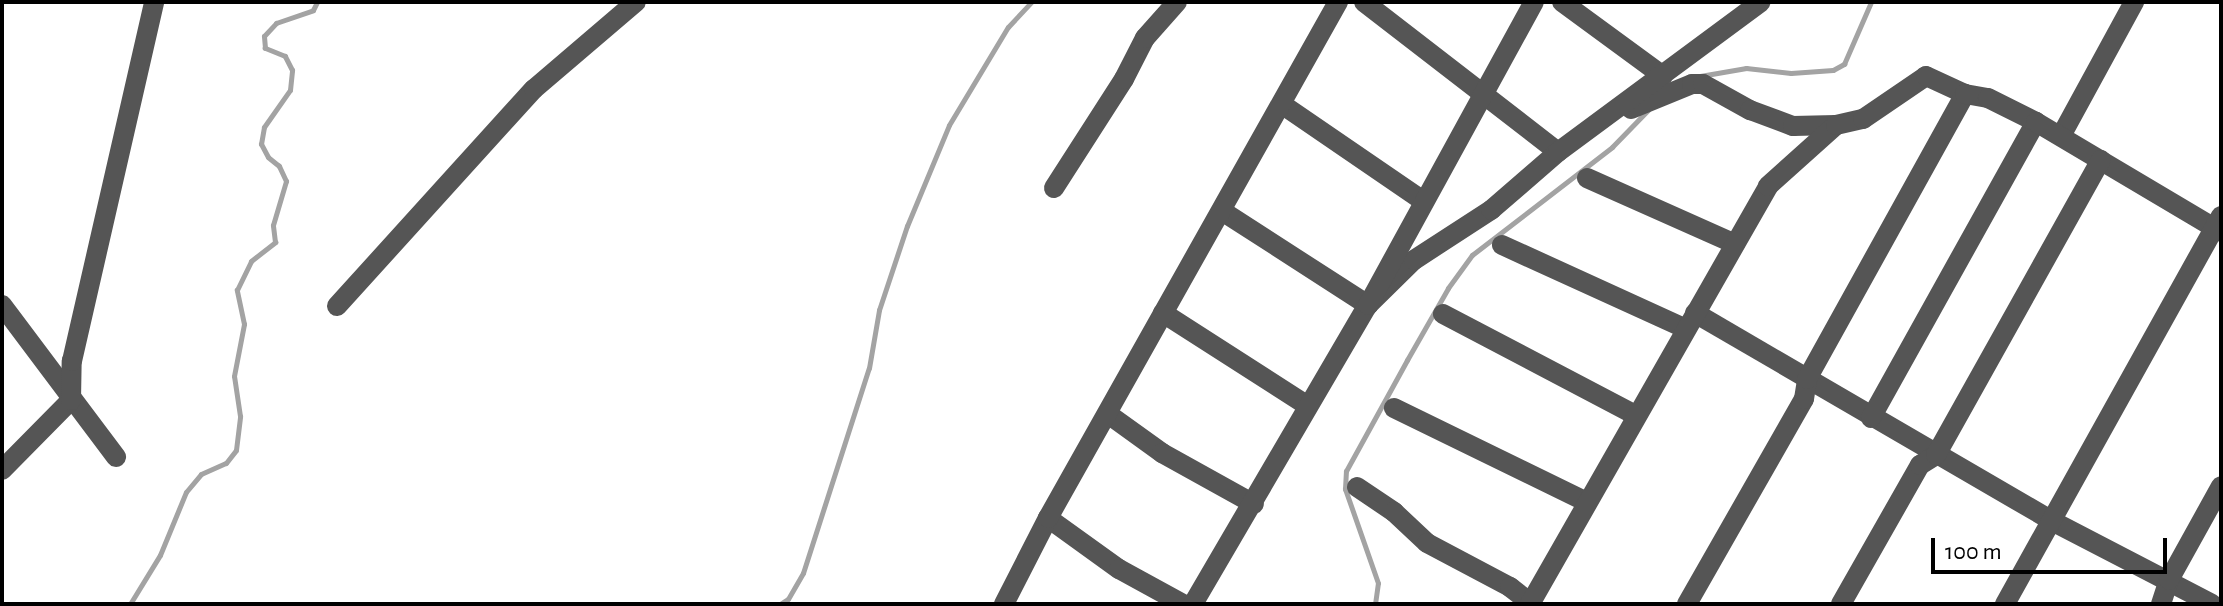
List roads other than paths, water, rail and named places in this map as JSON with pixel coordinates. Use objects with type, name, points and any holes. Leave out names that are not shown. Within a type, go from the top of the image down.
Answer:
[{"type":"street","points":[[2,470],[71,400],[72,361],[154,2]]},
{"type":"street","points":[[337,306],[534,89],[636,2]]},
{"type":"street","points":[[1054,188],[1124,79],[1145,38],[1177,2]]},
{"type":"street","points":[[1004,604],[1048,518],[1283,105],[1338,2]]},
{"type":"street","points":[[1364,2],[1558,152]]},
{"type":"street","points":[[1193,604],[1368,305],[1534,2]]},
{"type":"street","points":[[1562,2],[1663,76]]},
{"type":"street","points":[[1368,305],[1414,260],[1491,210],[1558,152],[1761,2]]},
{"type":"street","points":[[2061,136],[2134,2]]},
{"type":"street","points":[[1603,120],[1692,84],[1718,90],[1750,110],[1793,126],[1836,125],[1863,119],[1926,76],[1965,94],[1988,98],[2036,122],[2218,225],[2005,604]]},
{"type":"street","points":[[1687,604],[1804,399],[1807,379],[1965,94]]},
{"type":"street","points":[[1283,105],[1423,201]]},
{"type":"street","points":[[1871,418],[2036,122]]},
{"type":"street","points":[[1357,487],[1394,512],[1427,543],[1510,587],[1531,604],[1635,415],[1768,186],[1836,125]]},
{"type":"street","points":[[1841,604],[1920,465],[1936,455],[2101,160]]},
{"type":"street","points":[[1587,178],[1735,244]]},
{"type":"street","points":[[1222,211],[1368,305]]},
{"type":"street","points":[[1502,245],[1690,321],[1807,379],[2052,521],[2212,604]]},
{"type":"street","points":[[2,305],[116,457]]},
{"type":"street","points":[[1163,313],[1308,406]]},
{"type":"street","points":[[1443,314],[1635,415]]},
{"type":"street","points":[[1394,408],[1587,502]]},
{"type":"street","points":[[1108,414],[1162,453],[1254,504]]},
{"type":"street","points":[[2161,604],[2169,580],[2221,486]]},
{"type":"street","points":[[1048,518],[1119,569],[1183,604]]},
{"type":"waterway","points":[[130,604],[160,555],[186,492],[201,474],[226,463],[236,450],[240,416],[234,376],[244,324],[237,290],[251,261],[275,242],[273,225],[286,181],[279,166],[268,157],[261,144],[264,127],[290,90],[292,70],[285,56],[265,48],[264,36],[276,23],[313,10],[317,2]]},
{"type":"waterway","points":[[780,604],[788,599],[803,573],[869,368],[879,310],[907,226],[949,125],[1008,27],[1031,2]]},
{"type":"waterway","points":[[1700,76],[1746,68],[1791,73],[1833,70],[1844,64],[1871,2]]},
{"type":"waterway","points":[[1375,604],[1378,583],[1345,489],[1346,471],[1407,360],[1448,288],[1472,255],[1612,147],[1648,110]]}]
